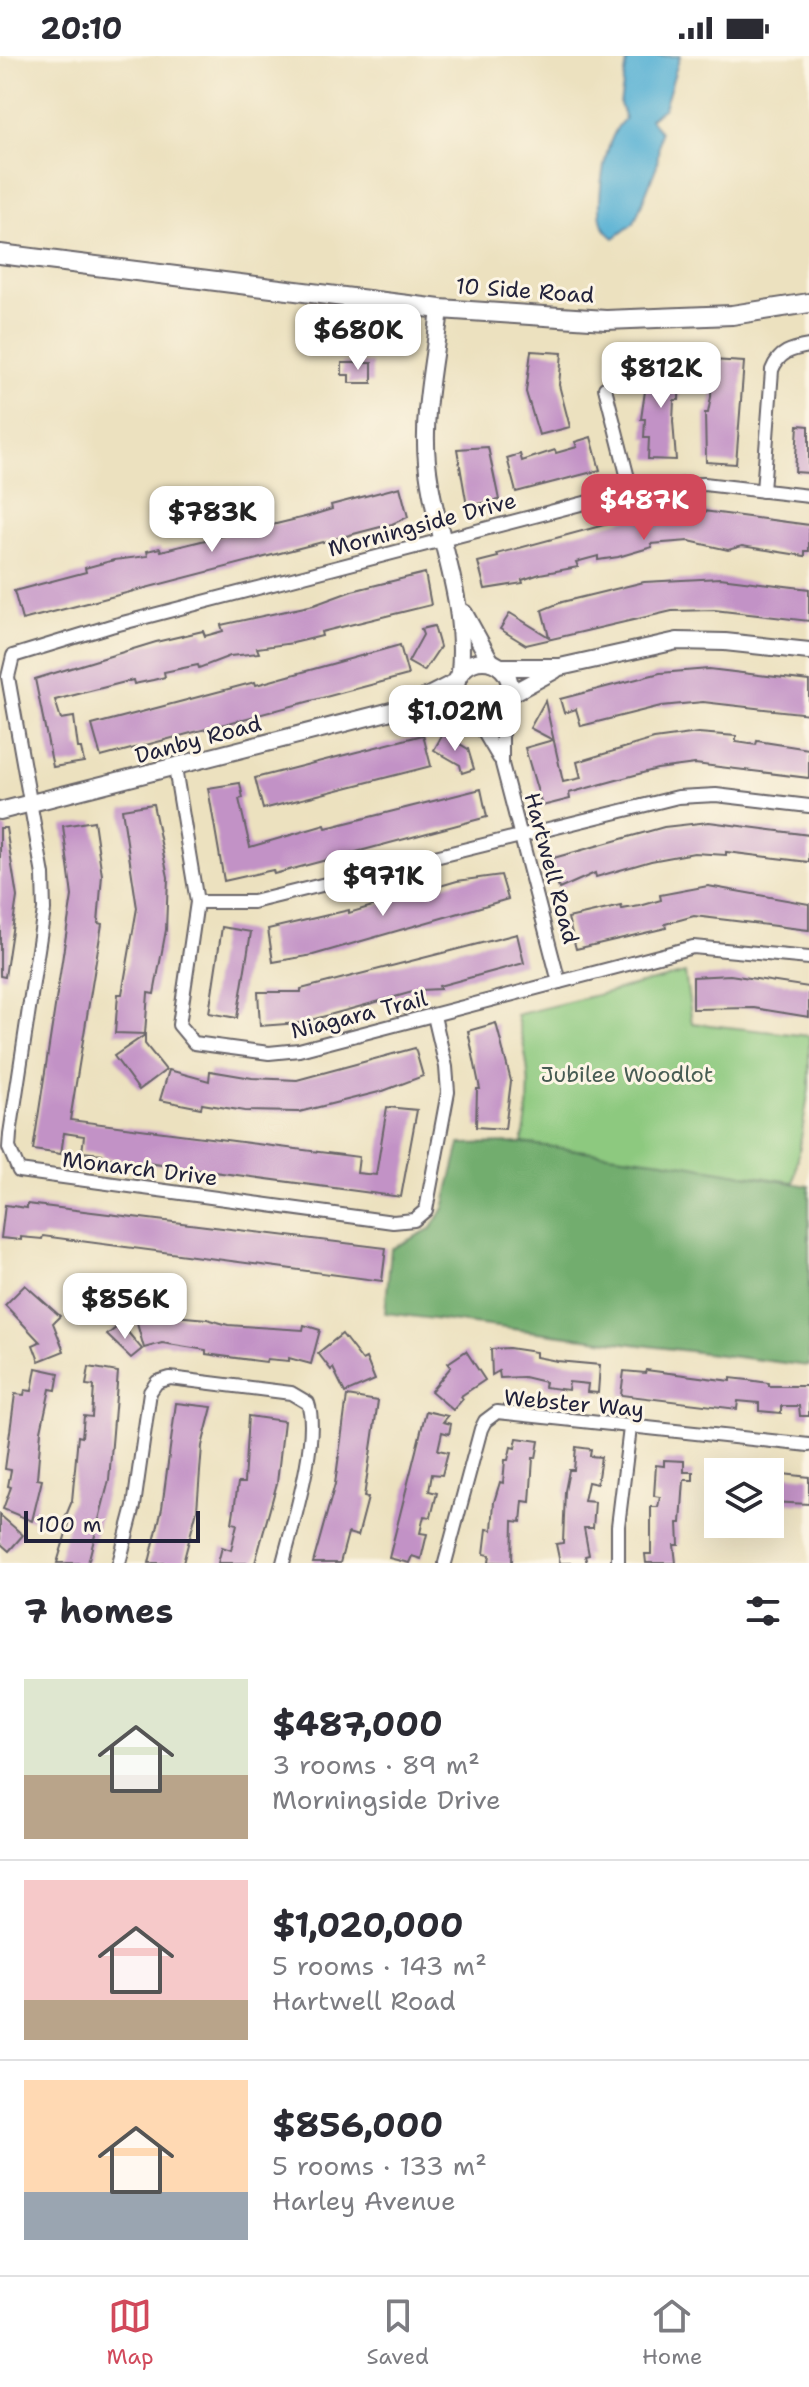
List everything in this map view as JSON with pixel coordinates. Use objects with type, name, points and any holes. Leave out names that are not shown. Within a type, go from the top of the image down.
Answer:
[{"type":"main road","name":"10 Side Road","points":[[0,254],[440,309],[606,320],[670,320],[732,315],[809,303]]},
{"type":"street","points":[[440,309],[426,446],[443,539],[460,604],[463,640],[457,697],[469,712],[488,715],[560,667]]},
{"type":"street","points":[[763,491],[772,370],[779,357],[789,350],[809,346]]},
{"type":"street","points":[[605,388],[631,490]]},
{"type":"street","name":"Morningside Drive","points":[[30,805],[8,677],[8,664],[19,651],[631,490],[686,483],[809,496]]},
{"type":"street","points":[[460,604],[496,665],[509,680],[506,702]]},
{"type":"street","points":[[458,678],[476,662],[560,667],[677,641],[725,642],[809,651]]},
{"type":"street","name":"Danby Road","points":[[0,811],[407,707],[458,678]]},
{"type":"street","name":"Hartwell Road","points":[[502,764],[506,702]]},
{"type":"street","name":"Danby Road","points":[[407,707],[469,712]]},
{"type":"street","name":"Hartwell Road","points":[[469,712],[502,764],[559,982]]},
{"type":"street","name":"Niagara Trail","points":[[175,768],[197,902],[179,1025],[194,1043],[281,1053],[693,947],[809,958]]},
{"type":"street","points":[[197,902],[253,902],[693,795],[809,806]]},
{"type":"street","name":"Monarch Drive","points":[[30,805],[43,875],[44,910],[10,1134],[9,1148],[19,1171],[393,1222],[414,1220],[426,1210],[447,1106],[446,1067],[434,1016]]},
{"type":"street","points":[[119,1563],[134,1506],[150,1392],[157,1382],[178,1378],[291,1393],[308,1403],[311,1417],[303,1486],[283,1563]]},
{"type":"street","name":"Webster Way","points":[[445,1563],[481,1429],[490,1416],[507,1412],[630,1428],[809,1445]]},
{"type":"street","points":[[618,1563],[618,1526],[630,1428]]},
{"type":"green space","name":"Jubilee Woodlot","points":[[685,973],[692,1023],[809,1036],[809,1089],[794,1182],[522,1143],[528,1109],[528,1079],[516,1015]]},
{"type":"green space","points":[[522,1143],[663,1161],[809,1186],[809,1366],[385,1313],[391,1249],[432,1228],[444,1208],[460,1144]]},
{"type":"water","points":[[628,56],[680,56],[664,108],[650,119],[660,132],[657,165],[634,223],[614,238],[602,223],[601,184],[612,137],[625,119],[620,104]]},
{"type":"building","points":[[531,351],[562,353],[559,385],[570,427],[539,435],[526,392]]},
{"type":"building","points":[[712,360],[744,362],[736,464],[706,462],[705,413],[708,413],[711,397]]},
{"type":"building","points":[[342,363],[372,363],[372,383],[349,383],[349,375],[342,375]]},
{"type":"building","points":[[649,363],[680,365],[679,400],[674,400],[673,421],[676,460],[648,459],[649,438],[644,438],[645,419],[641,419]]},
{"type":"building","points":[[798,425],[809,426],[809,473],[795,472]]},
{"type":"building","points":[[591,437],[600,470],[516,492],[507,458],[520,454],[522,461],[555,450],[556,453],[577,447],[575,442]]},
{"type":"building","points":[[488,447],[499,500],[467,506],[457,449]]},
{"type":"building","points":[[400,487],[408,517],[392,524],[22,620],[14,591],[86,572],[85,568],[114,560],[148,556],[147,551],[160,548],[161,551],[258,527],[257,523],[270,519],[272,525],[309,516],[332,509],[331,505]]},
{"type":"building","points":[[688,509],[809,525],[809,551],[805,551],[805,556],[742,546],[728,550],[689,541],[651,544],[652,547],[618,557],[598,560],[598,556],[576,562],[578,567],[540,574],[522,580],[523,583],[485,589],[478,562],[498,557],[497,554],[652,512]]},
{"type":"building","points":[[425,573],[431,605],[321,632],[322,636],[257,648],[259,653],[230,656],[199,668],[198,665],[164,672],[165,677],[134,684],[133,680],[55,700],[61,719],[74,717],[78,748],[81,748],[84,762],[53,767],[35,679],[156,642],[203,631],[205,636],[223,631],[221,625],[314,605],[352,591]]},
{"type":"building","points":[[720,578],[809,589],[809,621],[714,610],[672,611],[526,645],[500,629],[510,613],[549,637],[542,610],[562,602],[644,582]]},
{"type":"building","points":[[434,626],[440,647],[424,671],[408,662],[423,635],[421,629]]},
{"type":"building","points":[[400,645],[408,675],[101,757],[92,725],[255,682],[256,685]]},
{"type":"building","points":[[709,669],[809,681],[809,714],[703,702],[661,706],[581,726],[576,709],[564,713],[560,699],[660,673]]},
{"type":"building","points":[[545,701],[563,782],[581,778],[577,762],[654,739],[698,733],[736,736],[736,742],[756,745],[757,741],[809,749],[809,778],[695,764],[657,769],[569,793],[570,799],[542,806],[525,748],[553,740],[530,728]]},
{"type":"building","points":[[443,734],[468,749],[474,769],[462,773],[460,765],[434,750]]},
{"type":"building","points":[[423,735],[431,766],[263,809],[255,778]]},
{"type":"building","points":[[240,783],[243,798],[239,799],[250,847],[325,825],[326,828],[481,789],[487,817],[274,874],[273,870],[224,881],[208,788]]},
{"type":"building","points":[[153,804],[168,877],[166,930],[154,994],[148,993],[145,1034],[115,1033],[118,994],[122,994],[137,908],[122,809]]},
{"type":"building","points":[[94,821],[102,875],[98,923],[102,924],[70,1120],[359,1157],[357,1173],[376,1175],[387,1107],[417,1110],[401,1197],[102,1157],[102,1154],[82,1152],[84,1136],[64,1133],[61,1154],[33,1150],[72,896],[63,826]]},
{"type":"building","points":[[709,822],[809,835],[809,862],[726,852],[726,855],[694,853],[651,861],[596,877],[595,873],[559,889],[550,859],[664,827]]},
{"type":"building","points":[[0,828],[6,828],[17,897],[5,977],[0,976]]},
{"type":"building","points":[[501,875],[508,899],[313,955],[273,962],[268,929],[349,910],[349,913],[457,881]]},
{"type":"building","points":[[708,886],[809,904],[809,930],[694,916],[665,924],[666,928],[576,949],[568,918],[621,906],[622,909],[640,906],[661,900],[660,895]]},
{"type":"building","points":[[222,927],[251,932],[237,1018],[209,1013]]},
{"type":"building","points":[[517,934],[524,963],[439,986],[440,989],[420,990],[300,1023],[260,1026],[258,992],[301,992],[301,989]]},
{"type":"building","points":[[730,975],[809,987],[809,1017],[754,1008],[693,1009],[693,977]]},
{"type":"building","points":[[496,1023],[511,1081],[505,1129],[476,1127],[477,1089],[480,1089],[468,1031]]},
{"type":"building","points":[[145,1035],[145,1044],[166,1070],[139,1090],[114,1056]]},
{"type":"building","points":[[415,1048],[423,1076],[383,1091],[299,1112],[245,1111],[202,1104],[201,1108],[160,1100],[169,1070],[209,1081],[210,1071],[252,1078],[297,1080]]},
{"type":"building","points":[[27,1204],[386,1248],[382,1281],[43,1236],[42,1239],[21,1237],[21,1240],[1,1238],[5,1205],[27,1208]]},
{"type":"building","points":[[25,1285],[60,1316],[53,1323],[64,1351],[39,1361],[33,1345],[40,1342],[5,1305]]},
{"type":"building","points":[[151,1308],[153,1314],[207,1319],[228,1325],[303,1330],[304,1325],[320,1330],[311,1364],[289,1358],[289,1361],[267,1359],[266,1362],[206,1354],[206,1350],[162,1343],[144,1348],[134,1313]]},
{"type":"building","points":[[121,1324],[142,1349],[131,1358],[107,1335]]},
{"type":"building","points":[[342,1334],[362,1360],[366,1358],[375,1380],[345,1393],[333,1368],[331,1370],[318,1353]]},
{"type":"building","points":[[491,1349],[536,1352],[536,1357],[557,1361],[600,1365],[598,1393],[587,1392],[588,1384],[569,1382],[568,1390],[544,1387],[545,1382],[524,1377],[500,1378],[499,1371],[492,1375]]},
{"type":"building","points":[[466,1351],[485,1380],[461,1396],[463,1399],[453,1410],[431,1391],[451,1367],[448,1363]]},
{"type":"building","points":[[89,1367],[118,1372],[109,1480],[88,1563],[57,1563],[70,1520],[65,1518],[72,1501],[78,1436],[82,1437],[84,1416],[92,1417],[94,1386],[86,1385]]},
{"type":"building","points":[[36,1368],[59,1373],[56,1390],[50,1389],[41,1431],[37,1479],[42,1480],[32,1521],[3,1509],[11,1487],[8,1486],[11,1470],[5,1469],[15,1394],[24,1395],[25,1390],[32,1391]]},
{"type":"building","points":[[646,1370],[731,1381],[731,1378],[748,1380],[769,1383],[769,1386],[809,1386],[809,1416],[800,1416],[799,1406],[781,1406],[781,1413],[759,1411],[759,1403],[738,1401],[737,1409],[621,1395],[624,1371],[645,1373]]},
{"type":"building","points":[[347,1396],[378,1401],[364,1497],[368,1498],[358,1536],[348,1533],[340,1563],[313,1563],[335,1484]]},
{"type":"building","points":[[176,1403],[212,1407],[202,1446],[197,1510],[183,1563],[149,1563],[162,1508]]},
{"type":"building","points":[[426,1411],[448,1416],[443,1422],[451,1424],[449,1434],[442,1432],[438,1450],[448,1452],[442,1475],[432,1474],[429,1491],[437,1493],[431,1517],[424,1516],[420,1533],[427,1534],[421,1559],[412,1556],[409,1563],[389,1558]]},
{"type":"building","points":[[248,1416],[284,1421],[277,1483],[255,1563],[218,1563],[222,1547],[231,1550],[237,1524],[232,1523],[238,1483],[244,1483]]},
{"type":"building","points":[[517,1438],[539,1441],[536,1458],[533,1458],[530,1502],[523,1501],[521,1522],[513,1521],[512,1563],[489,1562],[490,1555],[484,1554],[487,1529],[492,1530],[494,1502],[500,1482],[503,1483],[505,1460],[508,1460],[511,1447],[515,1448]]},
{"type":"building","points":[[576,1447],[591,1449],[590,1456],[601,1457],[597,1484],[588,1482],[584,1501],[595,1502],[593,1528],[584,1528],[589,1555],[585,1556],[587,1563],[560,1563],[556,1544],[563,1543],[565,1491],[569,1470],[574,1470]]},
{"type":"building","points":[[664,1460],[684,1461],[684,1472],[693,1472],[693,1480],[684,1480],[681,1523],[678,1523],[679,1545],[674,1545],[676,1563],[646,1563],[645,1554],[651,1554],[651,1507],[658,1507],[660,1497],[654,1496],[656,1465],[664,1466]]},
{"type":"building","points":[[784,1474],[809,1477],[809,1504],[784,1503]]},
{"type":"building","points":[[0,1515],[23,1535],[9,1551],[0,1543]]}]
